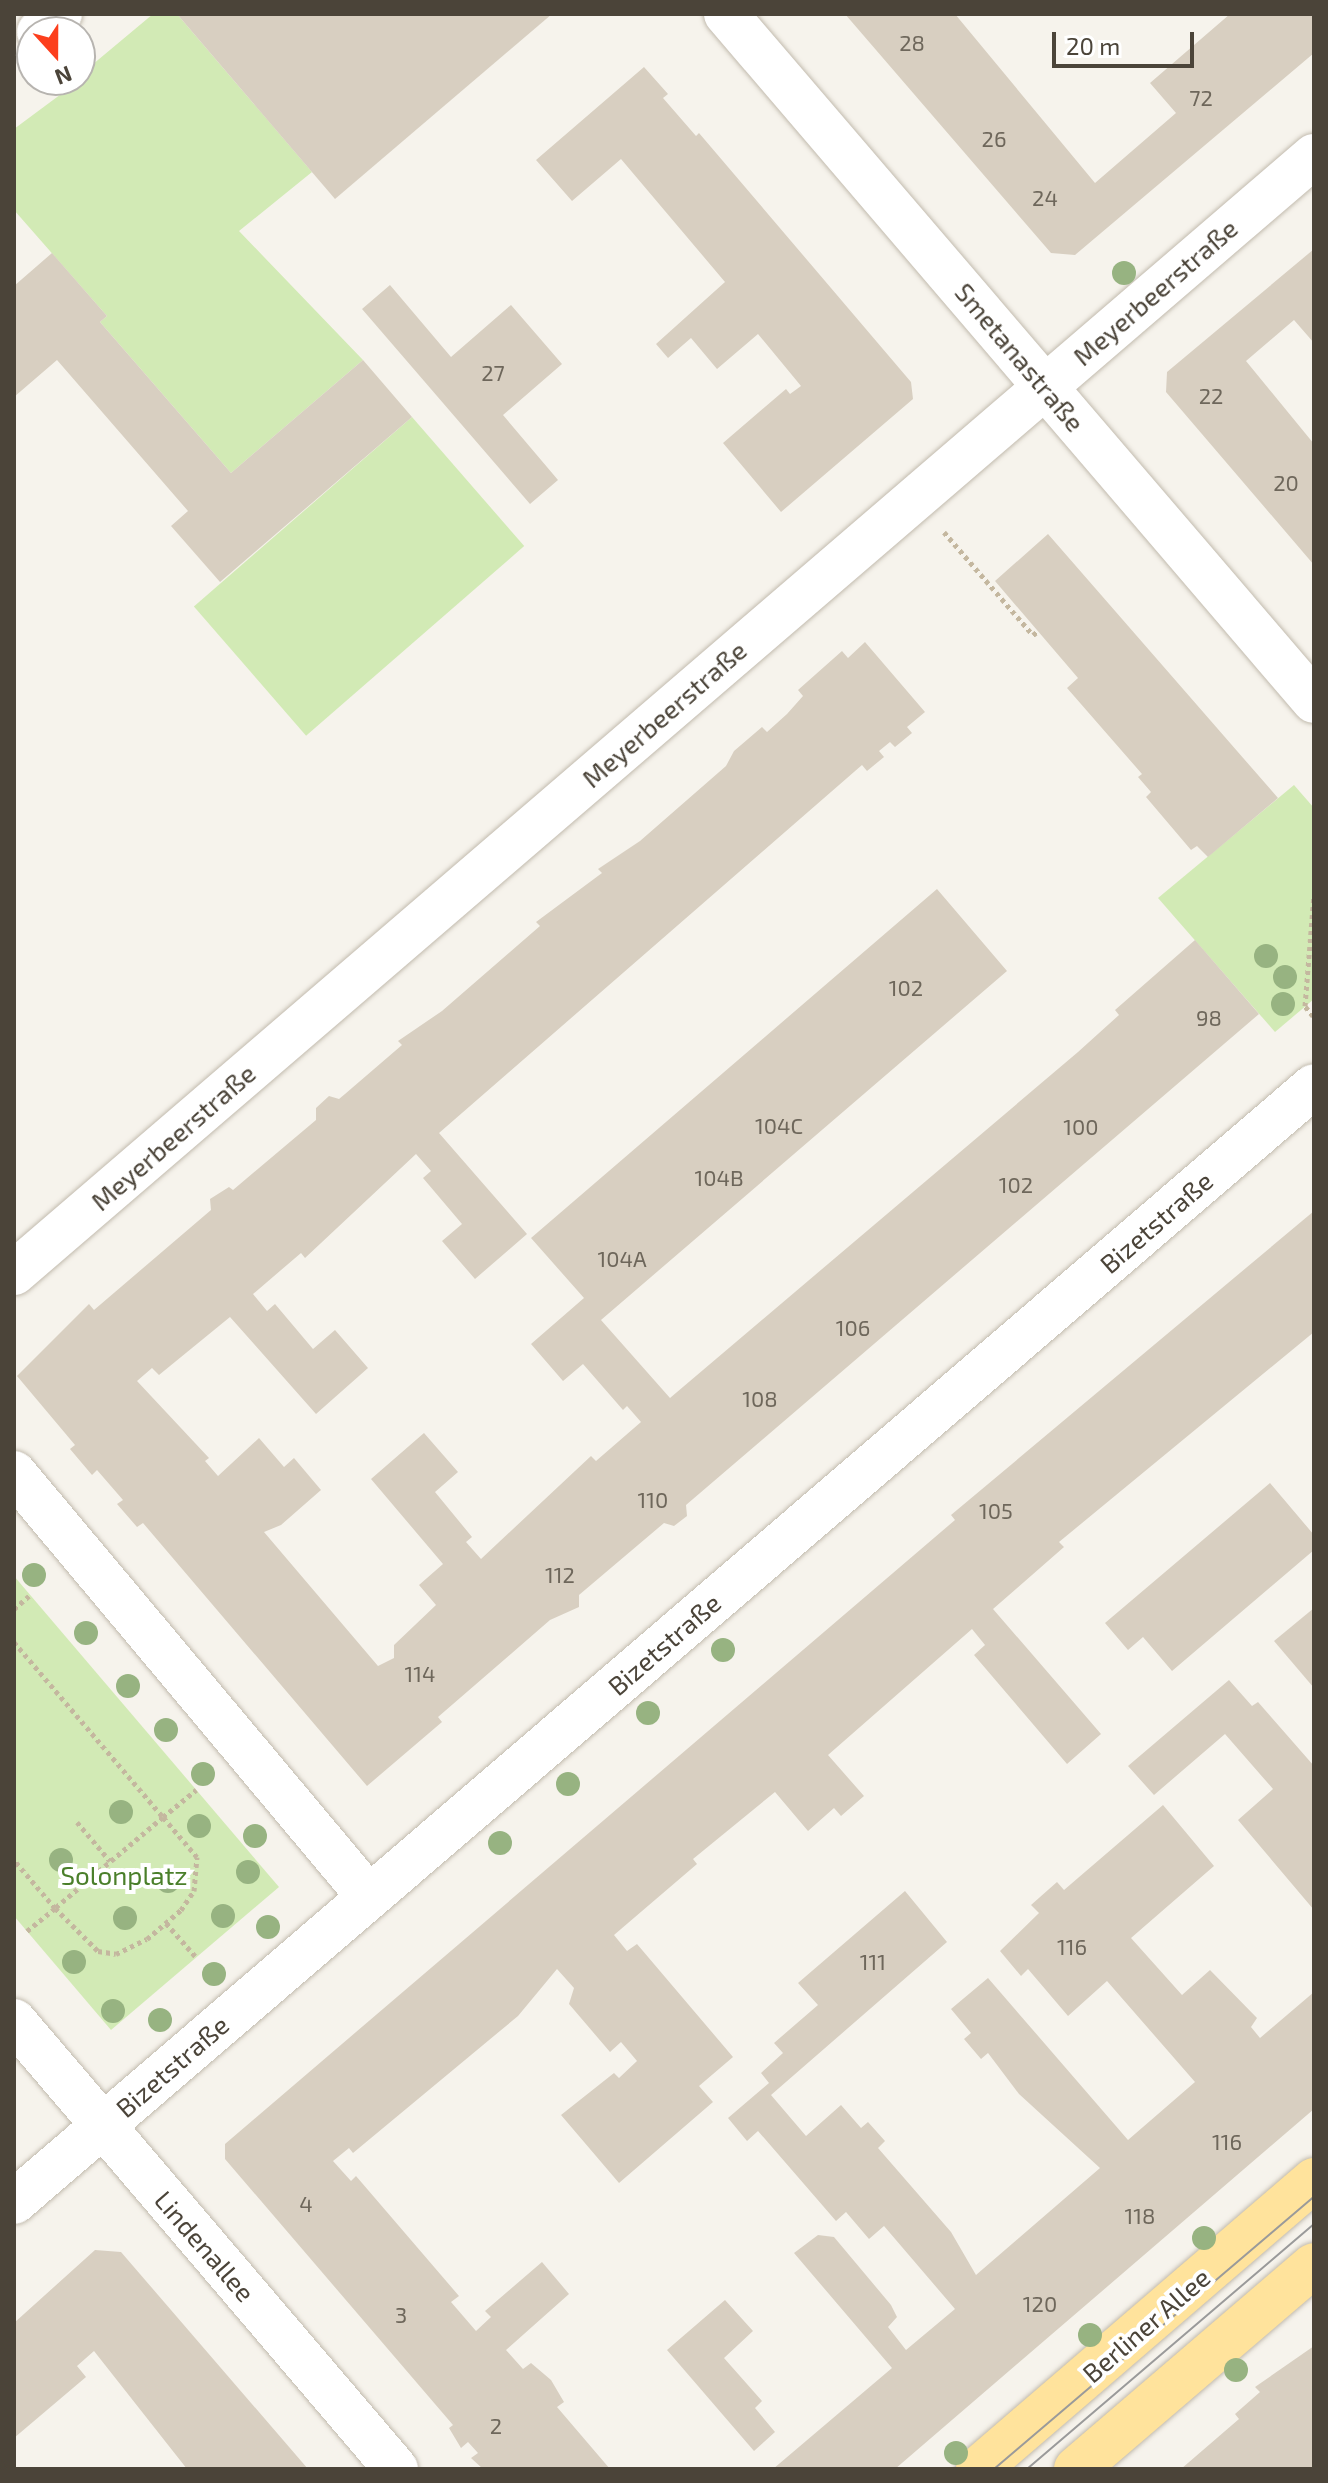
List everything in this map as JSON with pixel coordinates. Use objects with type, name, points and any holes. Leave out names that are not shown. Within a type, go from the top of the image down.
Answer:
[{"type":"main road","name":"Berliner Allee","points":[[978,2469],[1314,2180]]},
{"type":"main road","points":[[1076,2469],[1314,2265]]},
{"type":"street","name":"Smetanastraße","points":[[726,14],[1314,701]]},
{"type":"street","name":"Meyerbeerstraße","points":[[14,1273],[1314,156]]},
{"type":"street","name":"Bizetstraße","points":[[14,2202],[1314,1086]]},
{"type":"street","points":[[14,1473],[369,1897]]},
{"type":"street","name":"Lindenallee","points":[[14,2021],[396,2469]]},
{"type":"path","points":[[914,499],[1033,635],[1038,631]]},
{"type":"path","points":[[1313,1016],[1305,1006],[1314,895]]},
{"type":"path","points":[[14,1609],[30,1595]]},
{"type":"path","points":[[14,1642],[197,1857],[199,1873],[181,1910],[131,1950],[116,1954],[85,1943],[14,1860]]},
{"type":"path","points":[[27,1931],[196,1790]]},
{"type":"path","points":[[77,1822],[110,1861]]},
{"type":"path","points":[[166,1923],[196,1957]]},
{"type":"green space","points":[[153,14],[177,14],[312,172],[239,231],[363,360],[231,473],[100,322],[107,316],[14,210],[14,129],[58,96],[96,96],[96,62]]},
{"type":"green space","points":[[412,417],[524,546],[306,736],[194,607]]},
{"type":"green space","points":[[1294,785],[1314,808],[1314,999],[1275,1032],[1158,898]]},
{"type":"green space","name":"Solonplatz","points":[[14,1576],[279,1887],[111,2030],[14,1916]]},
{"type":"building","points":[[177,14],[552,14],[335,199]]},
{"type":"building","points":[[845,14],[955,14],[1095,183],[1176,113],[1150,83],[1230,14],[1314,14],[1314,53],[1075,255],[1051,253]]},
{"type":"building","points":[[644,67],[668,94],[663,98],[696,136],[699,133],[911,382],[913,399],[781,512],[723,443],[786,389],[790,394],[801,386],[758,334],[717,369],[691,338],[668,358],[656,344],[725,282],[621,159],[572,201],[536,160]]},
{"type":"building","points":[[1314,249],[1314,343],[1294,320],[1246,361],[1314,444],[1314,565],[1166,392],[1167,372]]},
{"type":"building","points":[[52,253],[107,316],[100,322],[231,473],[363,360],[412,417],[220,582],[171,526],[188,511],[57,360],[14,397],[14,286]]},
{"type":"building","points":[[390,285],[451,357],[511,305],[562,364],[503,415],[558,480],[530,504],[362,309]]},
{"type":"building","points":[[1048,534],[1278,798],[1208,857],[1197,846],[1191,850],[1146,797],[1151,792],[1138,777],[1142,774],[1067,688],[1078,678],[995,581]]},
{"type":"building","points":[[865,642],[925,712],[907,727],[912,733],[895,747],[890,742],[879,751],[884,757],[867,771],[862,765],[439,1133],[527,1234],[475,1279],[442,1241],[462,1224],[423,1178],[431,1171],[416,1154],[305,1258],[301,1253],[253,1294],[267,1311],[275,1304],[313,1349],[335,1330],[368,1368],[316,1414],[230,1317],[159,1375],[152,1368],[137,1381],[209,1458],[205,1461],[218,1476],[259,1438],[284,1467],[294,1458],[321,1490],[281,1525],[264,1532],[378,1666],[394,1658],[394,1645],[436,1605],[419,1585],[443,1564],[371,1479],[424,1433],[458,1472],[435,1492],[472,1537],[466,1542],[481,1559],[591,1456],[596,1461],[641,1422],[627,1406],[623,1410],[583,1364],[563,1381],[531,1344],[584,1298],[531,1238],[937,889],[1007,971],[601,1320],[670,1398],[1078,1052],[1119,1015],[1115,1010],[1195,940],[1259,1014],[686,1505],[687,1516],[674,1526],[664,1523],[579,1595],[579,1607],[550,1620],[438,1717],[442,1722],[367,1786],[143,1523],[137,1527],[117,1504],[123,1500],[97,1470],[92,1475],[70,1449],[75,1445],[17,1376],[89,1304],[94,1310],[211,1210],[210,1199],[229,1187],[233,1190],[316,1120],[316,1108],[329,1096],[339,1099],[402,1045],[398,1041],[442,1011],[540,926],[536,922],[602,873],[598,869],[640,841],[726,766],[734,751],[762,727],[767,732],[803,696],[798,690],[842,651],[848,658]]},
{"type":"building","points":[[1314,1211],[1314,1332],[1059,1542],[1064,1547],[993,1609],[1101,1734],[1067,1764],[974,1655],[985,1645],[972,1629],[828,1755],[864,1796],[841,1816],[834,1808],[808,1831],[775,1792],[693,1859],[697,1864],[614,1935],[627,1951],[637,1944],[733,2057],[699,2086],[713,2102],[619,2183],[561,2115],[614,2073],[619,2078],[637,2061],[621,2042],[610,2052],[569,2004],[574,1988],[557,1969],[518,2016],[353,2153],[349,2148],[333,2161],[351,2181],[356,2176],[459,2296],[451,2302],[476,2331],[491,2317],[485,2311],[542,2262],[569,2294],[506,2350],[523,2369],[531,2363],[551,2380],[564,2402],[557,2407],[610,2469],[483,2469],[471,2458],[478,2453],[468,2442],[461,2448],[449,2428],[453,2425],[225,2159],[225,2144],[955,1520],[951,1515]]},
{"type":"building","points":[[1270,1483],[1314,1535],[1314,1550],[1172,1671],[1143,1637],[1128,1650],[1105,1623]]},
{"type":"building","points":[[1314,1608],[1314,1688],[1274,1641]]},
{"type":"building","points":[[1229,1680],[1252,1706],[1258,1702],[1314,1766],[1314,1910],[1238,1820],[1273,1789],[1225,1734],[1154,1795],[1128,1766]]},
{"type":"building","points":[[1163,1805],[1214,1866],[1131,1938],[1182,1995],[1210,1970],[1257,2018],[1251,2027],[1260,2038],[1314,1992],[1314,2109],[895,2469],[773,2469],[892,2368],[794,2253],[818,2235],[834,2237],[891,2305],[897,2317],[888,2327],[906,2350],[955,2309],[884,2226],[869,2239],[846,2212],[836,2221],[758,2131],[747,2141],[728,2118],[769,2083],[761,2073],[783,2053],[774,2043],[818,2005],[798,1983],[905,1891],[947,1942],[771,2095],[806,2136],[841,2105],[861,2128],[868,2122],[885,2141],[878,2148],[951,2232],[976,2275],[1100,2168],[1019,2094],[988,2053],[981,2059],[964,2039],[971,2033],[951,2009],[988,1978],[1128,2140],[1195,2082],[1107,1981],[1068,2016],[1028,1969],[1021,1976],[1000,1951],[1039,1913],[1031,1905],[1057,1882],[1064,1890]]},
{"type":"building","points":[[95,2250],[121,2252],[308,2469],[187,2469],[94,2351],[77,2366],[86,2377],[14,2438],[14,2323]]},
{"type":"building","points":[[725,2300],[753,2331],[724,2358],[762,2401],[755,2408],[775,2432],[754,2451],[667,2350]]},
{"type":"building","points":[[1314,2346],[1314,2469],[1181,2469],[1239,2419],[1235,2414],[1260,2392],[1255,2387]]},
{"type":"tram line","points":[[994,2469],[1314,2197]]},
{"type":"tram line","points":[[1027,2469],[1314,2224]]}]
